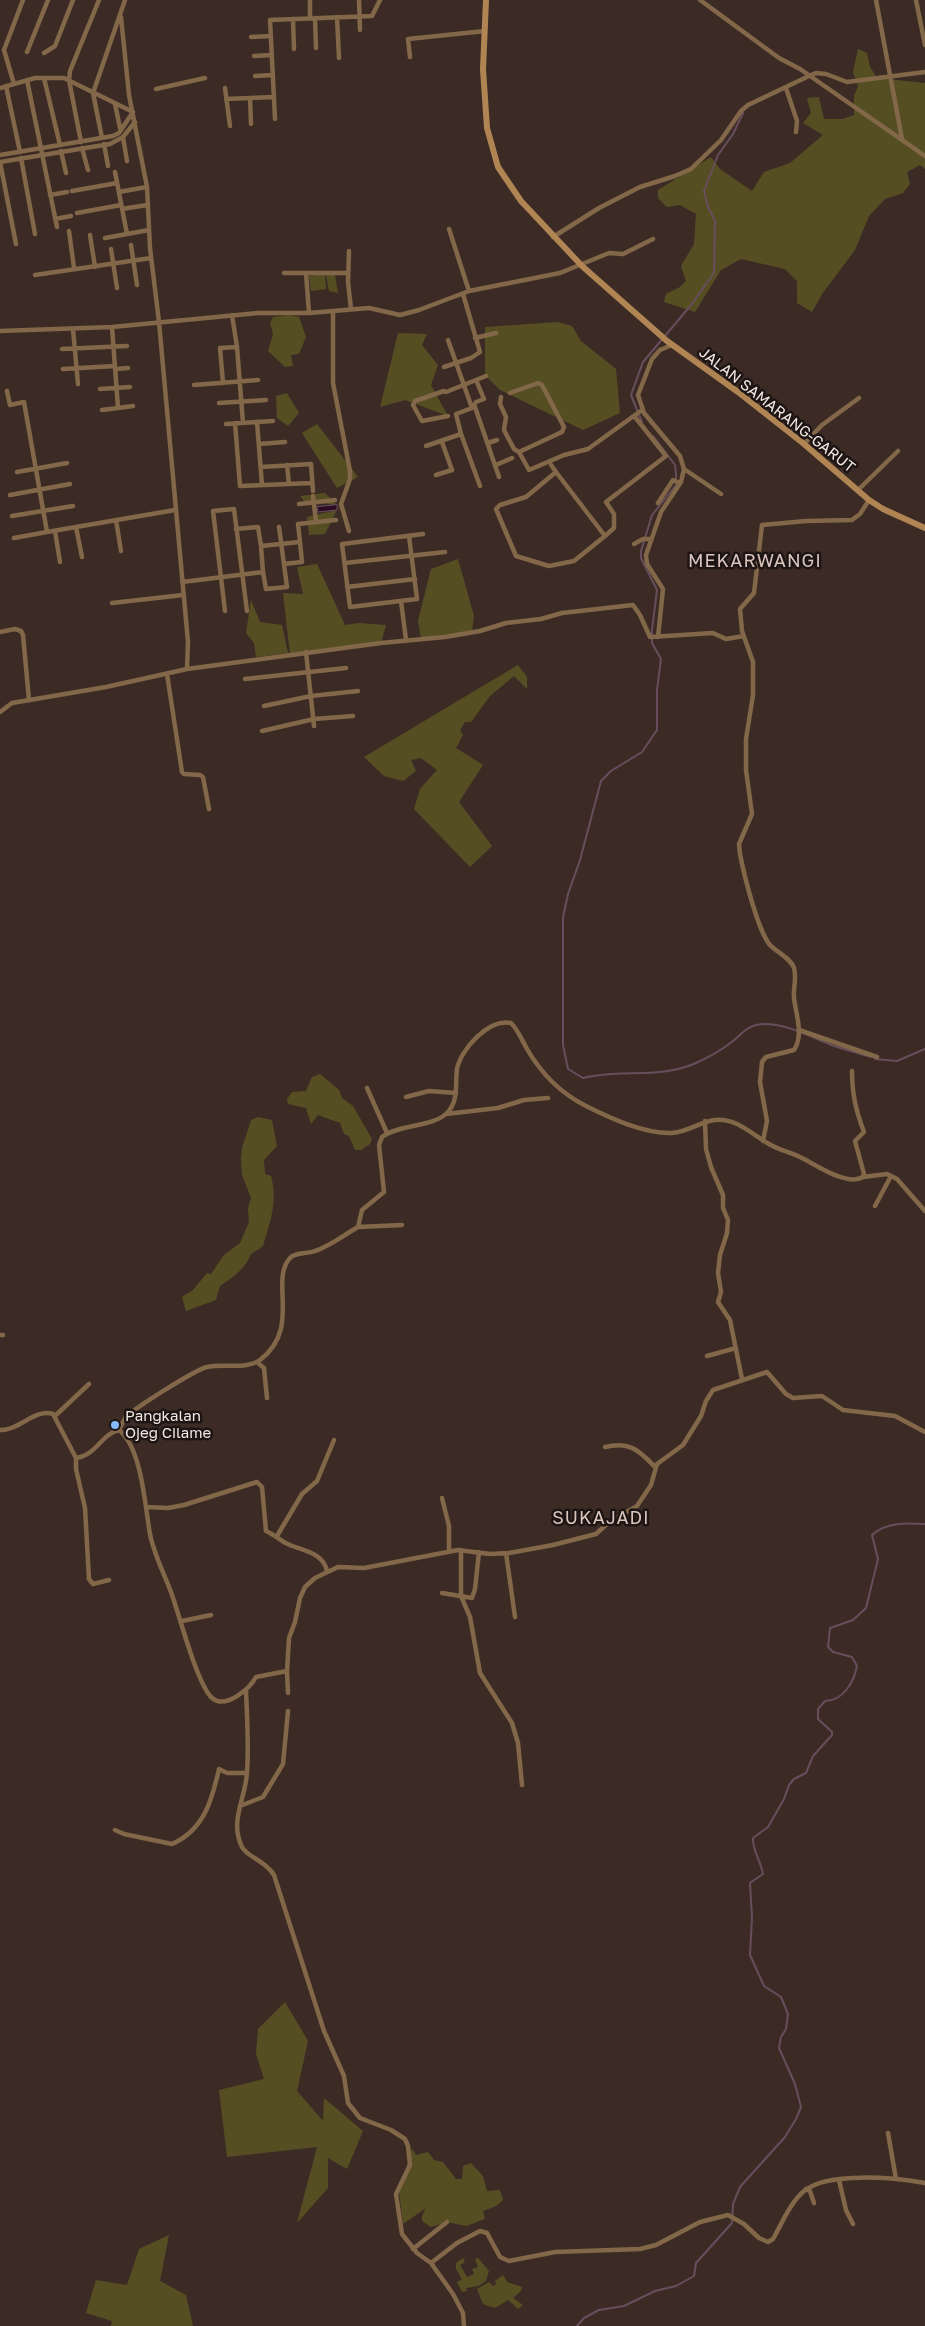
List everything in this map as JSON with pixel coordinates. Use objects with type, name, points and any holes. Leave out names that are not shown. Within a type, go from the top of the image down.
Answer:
[{"type":"main road","name":"JALAN SAMARANG-GARUT","points":[[486,0],[483,69],[486,122],[498,167],[518,198],[582,266],[669,343],[738,392],[804,444],[869,500],[883,509],[925,528]]},
{"type":"street","points":[[14,84],[4,50],[23,0]]},
{"type":"street","points":[[27,52],[48,0]]},
{"type":"street","points":[[44,53],[55,46],[73,0]]},
{"type":"street","points":[[81,142],[69,80],[70,71],[99,0]]},
{"type":"street","points":[[102,138],[92,92],[121,17],[125,0]]},
{"type":"street","points":[[310,0],[316,48]]},
{"type":"street","points":[[359,0],[360,30]]},
{"type":"street","points":[[274,119],[270,20],[372,16],[380,0]]},
{"type":"street","points":[[700,0],[779,58],[809,76],[925,156]]},
{"type":"street","points":[[876,0],[902,140]]},
{"type":"street","points":[[916,0],[925,45]]},
{"type":"street","points":[[121,17],[133,112],[147,187],[151,258],[159,322],[188,642],[187,669]]},
{"type":"street","points":[[338,17],[339,58]]},
{"type":"street","points":[[293,19],[294,49]]},
{"type":"street","points":[[410,57],[408,39],[484,31]]},
{"type":"street","points":[[251,37],[271,36]]},
{"type":"street","points":[[254,56],[272,55]]},
{"type":"street","points":[[553,237],[599,208],[640,187],[691,169],[721,140],[741,111],[757,100],[809,76],[816,73],[826,74],[847,82],[925,72]]},
{"type":"street","points":[[255,76],[273,75]]},
{"type":"street","points":[[44,78],[60,145]]},
{"type":"street","points":[[0,88],[27,80],[44,78],[69,80],[133,112]]},
{"type":"street","points":[[156,88],[206,78]]},
{"type":"street","points":[[27,80],[57,227]]},
{"type":"street","points":[[6,86],[20,152]]},
{"type":"street","points":[[225,88],[230,126]]},
{"type":"street","points":[[786,88],[797,121],[796,132]]},
{"type":"street","points":[[226,99],[274,97]]},
{"type":"street","points":[[250,98],[251,124]]},
{"type":"street","points":[[115,104],[120,128]]},
{"type":"street","points":[[0,155],[81,142],[119,133],[133,112]]},
{"type":"street","points":[[16,244],[0,162],[110,144],[123,137],[135,122]]},
{"type":"street","points":[[123,137],[127,161]]},
{"type":"street","points":[[104,144],[108,166]]},
{"type":"street","points":[[82,148],[88,170]]},
{"type":"street","points":[[61,151],[66,173]]},
{"type":"street","points":[[21,158],[35,234]]},
{"type":"street","points":[[115,172],[127,234]]},
{"type":"street","points":[[50,196],[117,183]]},
{"type":"street","points":[[119,192],[147,187]]},
{"type":"street","points":[[77,213],[148,205]]},
{"type":"street","points":[[55,219],[71,216]]},
{"type":"street","points":[[450,229],[469,291]]},
{"type":"street","points":[[105,238],[149,230]]},
{"type":"street","points":[[69,231],[74,268]]},
{"type":"street","points":[[90,234],[95,266]]},
{"type":"street","points":[[0,331],[112,327],[258,313],[309,313],[369,308],[400,315],[419,310],[469,291],[560,273],[582,266],[609,253],[623,254],[653,239]]},
{"type":"street","points":[[131,245],[137,285]]},
{"type":"street","points":[[111,248],[117,288]]},
{"type":"street","points":[[349,251],[348,272],[351,310]]},
{"type":"street","points":[[35,276],[74,268],[151,258]]},
{"type":"street","points":[[284,273],[348,272]]},
{"type":"street","points":[[306,273],[309,313]]},
{"type":"street","points":[[444,367],[471,358],[480,352],[464,294]]},
{"type":"street","points":[[332,311],[333,384],[350,471],[350,479],[341,504],[349,531]]},
{"type":"street","points":[[232,315],[237,347],[243,423]]},
{"type":"street","points":[[112,327],[118,408]]},
{"type":"street","points":[[73,329],[78,384]]},
{"type":"street","points":[[475,338],[496,332]]},
{"type":"street","points":[[448,340],[455,364],[488,443],[499,477]]},
{"type":"street","points":[[669,343],[652,359],[638,395],[641,411],[680,456],[684,469],[720,494]]},
{"type":"street","points":[[62,349],[127,346]]},
{"type":"street","points":[[223,383],[220,348],[237,347]]},
{"type":"street","points":[[63,370],[76,368],[128,368]]},
{"type":"street","points":[[476,380],[484,400],[476,402],[473,407],[456,414],[422,422],[413,405],[415,400],[486,376]]},
{"type":"street","points":[[194,385],[258,380]]},
{"type":"street","points":[[510,394],[538,383],[542,385],[564,427],[562,432],[519,452]]},
{"type":"street","points":[[100,389],[130,387]]},
{"type":"street","points":[[8,390],[10,404],[24,402],[47,532]]},
{"type":"street","points":[[501,397],[500,404],[506,417],[504,430],[514,449],[519,452],[529,470]]},
{"type":"street","points":[[804,444],[822,425],[859,398]]},
{"type":"street","points":[[219,403],[266,400]]},
{"type":"street","points":[[102,410],[133,406]]},
{"type":"street","points":[[523,473],[564,455],[588,449],[641,411]]},
{"type":"street","points":[[456,414],[461,434],[480,486]]},
{"type":"street","points":[[556,472],[526,497],[496,509],[516,556],[549,566],[574,561],[614,528],[614,514],[606,502],[666,456],[635,416]]},
{"type":"street","points":[[226,424],[273,421]]},
{"type":"street","points":[[257,422],[262,485]]},
{"type":"street","points":[[235,424],[240,486],[312,483]]},
{"type":"street","points":[[426,446],[461,434]]},
{"type":"street","points":[[488,443],[497,440]]},
{"type":"street","points":[[259,444],[285,442]]},
{"type":"street","points":[[436,476],[452,470],[442,442]]},
{"type":"street","points":[[858,490],[898,451]]},
{"type":"street","points":[[496,465],[512,458]]},
{"type":"street","points":[[17,472],[67,463]]},
{"type":"street","points":[[261,467],[311,464],[316,522]]},
{"type":"street","points":[[287,465],[289,484]]},
{"type":"street","points":[[551,465],[605,536]]},
{"type":"street","points":[[654,637],[663,589],[646,558],[647,539],[684,469]]},
{"type":"street","points":[[658,503],[677,482]]},
{"type":"street","points":[[10,495],[70,484]]},
{"type":"street","points":[[299,504],[335,500]]},
{"type":"street","points":[[764,1141],[767,1121],[760,1082],[762,1062],[766,1058],[794,1050],[797,1045],[799,1032],[794,997],[796,980],[794,967],[766,938],[752,900],[740,854],[741,838],[752,814],[746,770],[746,739],[752,709],[753,662],[744,636],[740,609],[754,593],[762,525],[806,521],[852,520],[860,514],[869,500]]},
{"type":"street","points":[[12,516],[74,506]]},
{"type":"street","points":[[225,611],[213,511],[234,509],[247,611]]},
{"type":"street","points":[[14,538],[175,510]]},
{"type":"street","points":[[116,520],[122,551]]},
{"type":"street","points":[[284,564],[302,562],[298,524],[336,520]]},
{"type":"street","points":[[76,527],[82,557]]},
{"type":"street","points":[[236,529],[258,527],[266,590],[287,587],[279,527]]},
{"type":"street","points":[[55,531],[60,562]]},
{"type":"street","points":[[409,536],[417,599],[350,607],[342,544],[423,534]]},
{"type":"street","points":[[634,544],[647,539]]},
{"type":"street","points":[[260,546],[300,542]]},
{"type":"street","points":[[345,564],[445,552]]},
{"type":"street","points":[[182,582],[263,572]]},
{"type":"street","points":[[347,586],[414,579]]},
{"type":"street","points":[[112,603],[183,595]]},
{"type":"street","points":[[401,601],[406,640]]},
{"type":"street","points":[[0,712],[7,705],[187,669],[306,652],[480,631],[506,623],[541,619],[562,613],[633,605],[654,637]]},
{"type":"street","points":[[0,632],[15,629],[23,634],[29,700]]},
{"type":"street","points":[[654,637],[713,633],[726,639],[744,636]]},
{"type":"street","points":[[306,652],[314,726]]},
{"type":"street","points":[[245,679],[346,668]]},
{"type":"street","points":[[167,674],[182,772],[202,777],[209,809]]},
{"type":"street","points":[[264,706],[311,696],[358,691]]},
{"type":"street","points":[[262,731],[314,720],[353,716]]},
{"type":"street","points":[[446,1114],[456,1093],[458,1068],[465,1054],[484,1030],[504,1021],[514,1026],[532,1058],[554,1085],[584,1105],[638,1127],[669,1133],[681,1132],[705,1121],[724,1120],[737,1124],[764,1141],[839,1176],[855,1180],[887,1174],[897,1179],[925,1211]]},
{"type":"street","points":[[799,1032],[877,1057]]},
{"type":"street","points":[[852,1071],[852,1094],[857,1116],[864,1132],[855,1141],[863,1169],[863,1177]]},
{"type":"street","points":[[367,1088],[387,1134]]},
{"type":"street","points":[[406,1097],[429,1091],[456,1093]]},
{"type":"street","points":[[358,1227],[362,1210],[384,1192],[379,1145],[382,1138],[387,1134],[446,1114],[498,1108],[524,1100],[548,1098]]},
{"type":"street","points":[[705,1121],[706,1149],[711,1168],[723,1195],[723,1208],[728,1220],[727,1231],[720,1254],[718,1273],[721,1292],[718,1302],[722,1310],[728,1315],[742,1380]]},
{"type":"street","points":[[875,1206],[891,1176]]},
{"type":"street","points":[[76,1458],[89,1454],[112,1432],[119,1430],[126,1417],[143,1404],[199,1370],[220,1365],[257,1362],[267,1354],[281,1330],[284,1314],[283,1275],[291,1257],[322,1249],[358,1227],[402,1225]]},
{"type":"street","points":[[707,1356],[736,1348]]},
{"type":"street","points":[[257,1362],[264,1368],[267,1398]]},
{"type":"street","points":[[288,1693],[289,1638],[301,1596],[313,1579],[338,1567],[364,1568],[461,1550],[506,1553],[553,1545],[596,1534],[610,1522],[637,1506],[651,1485],[655,1467],[662,1458],[678,1450],[683,1445],[701,1416],[706,1401],[713,1390],[767,1372],[786,1394],[793,1398],[822,1396],[843,1410],[895,1416],[925,1432]]},
{"type":"street","points":[[56,1415],[89,1384]]},
{"type":"street","points":[[0,1430],[12,1429],[46,1412],[56,1415],[76,1458],[76,1469],[85,1508],[89,1579],[93,1584],[109,1580]]},
{"type":"street","points":[[119,1430],[126,1438],[133,1454],[147,1507],[151,1538],[200,1676],[212,1698],[221,1700],[232,1698],[246,1690],[256,1677],[288,1671]]},
{"type":"street","points":[[277,1536],[302,1494],[316,1482],[334,1440]]},
{"type":"street","points":[[605,1448],[618,1444],[626,1445],[643,1455],[655,1467]]},
{"type":"street","points":[[147,1507],[168,1508],[184,1505],[257,1482],[262,1487],[265,1529],[288,1545],[319,1557],[325,1563],[328,1571]]},
{"type":"street","points":[[442,1498],[449,1526],[449,1551]]},
{"type":"street","points":[[461,1550],[461,1596],[470,1617],[480,1673],[504,1708],[515,1732],[522,1785]]},
{"type":"street","points":[[442,1593],[470,1599],[473,1596],[479,1552]]},
{"type":"street","points":[[506,1553],[515,1616]]},
{"type":"street","points":[[182,1621],[211,1615]]},
{"type":"street","points":[[246,1690],[247,1774],[236,1819],[242,1847],[266,1864],[274,1875],[324,2031],[344,2076],[348,2103],[360,2118],[391,2130],[405,2139],[408,2146],[410,2165],[398,2188],[396,2204],[402,2234],[413,2249],[431,2263],[461,2308],[464,2326]]},
{"type":"street","points":[[240,1806],[263,1797],[283,1766],[288,1711]]},
{"type":"street","points":[[115,1830],[124,1834],[172,1844],[194,1830],[209,1808],[219,1769],[227,1773],[247,1774]]},
{"type":"street","points":[[888,2133],[896,2179]]},
{"type":"street","points":[[431,2263],[457,2243],[480,2231],[487,2234],[500,2257],[508,2261],[555,2252],[640,2250],[656,2245],[700,2222],[728,2215],[762,2240],[771,2241],[795,2200],[806,2189],[840,2180],[868,2177],[925,2183]]},
{"type":"street","points":[[840,2180],[846,2210],[853,2224]]},
{"type":"street","points":[[806,2189],[810,2191],[814,2203]]},
{"type":"street","points":[[413,2249],[446,2222]]},
{"type":"shaded area","points":[[858,49],[867,53],[870,67],[877,78],[925,83],[925,169],[920,165],[907,172],[910,184],[903,193],[885,199],[869,216],[855,250],[822,294],[812,312],[797,303],[797,281],[785,269],[741,259],[721,270],[695,312],[664,302],[666,294],[680,287],[686,281],[681,266],[694,244],[696,214],[680,205],[667,207],[658,198],[658,190],[711,157],[720,169],[752,191],[764,172],[790,163],[823,135],[803,123],[811,113],[807,98],[819,97],[824,119],[843,119],[854,115],[854,96],[858,86],[853,72]]},
{"type":"shaded area","points":[[325,274],[326,289],[311,291],[309,276]]},
{"type":"shaded area","points":[[326,274],[335,275],[338,293],[329,291]]},
{"type":"shaded area","points":[[289,315],[299,317],[306,337],[299,354],[291,355],[293,366],[285,367],[268,351],[273,334],[270,323],[273,317]]},
{"type":"shaded area","points":[[558,322],[572,326],[581,341],[616,369],[620,413],[583,430],[500,390],[485,375],[485,327]]},
{"type":"shaded area","points":[[398,333],[427,334],[422,345],[438,365],[431,385],[448,416],[405,400],[380,407]]},
{"type":"shaded area","points":[[287,393],[299,413],[288,426],[277,418],[276,396]]},
{"type":"shaded area","points":[[317,424],[358,477],[337,488],[302,433]]},
{"type":"shaded area","points":[[325,493],[337,505],[304,501],[300,496]]},
{"type":"shaded area","points":[[337,505],[337,510],[318,512],[317,507]]},
{"type":"shaded area","points":[[337,510],[325,534],[309,535],[307,517]]},
{"type":"shaded area","points":[[458,559],[474,616],[472,632],[421,638],[418,621],[431,569]]},
{"type":"shaded area","points":[[317,564],[345,625],[359,623],[386,625],[381,643],[290,654],[283,593],[303,594],[297,567]]},
{"type":"shaded area","points":[[251,600],[260,622],[282,625],[288,653],[256,657],[254,643],[246,633]]},
{"type":"shaded area","points":[[518,665],[527,677],[527,689],[514,676],[490,696],[471,722],[465,722],[460,730],[463,735],[456,748],[483,765],[459,802],[492,846],[470,867],[414,809],[420,789],[437,770],[421,758],[411,760],[416,771],[403,781],[384,776],[364,757]]},
{"type":"shaded area","points":[[320,1074],[339,1090],[342,1098],[353,1106],[372,1139],[370,1144],[361,1150],[355,1150],[349,1136],[344,1134],[340,1123],[318,1115],[311,1124],[306,1108],[288,1104],[287,1099],[292,1092],[306,1091],[312,1077]]},
{"type":"shaded area","points":[[258,1117],[272,1120],[277,1146],[264,1160],[265,1174],[271,1176],[274,1195],[272,1212],[263,1246],[250,1255],[246,1264],[220,1286],[216,1300],[186,1311],[182,1297],[193,1290],[207,1273],[211,1274],[224,1255],[240,1243],[249,1222],[248,1208],[251,1198],[242,1175],[241,1159],[242,1148],[251,1120]]},
{"type":"shaded area","points":[[285,2002],[308,2041],[297,2091],[323,2121],[324,2098],[363,2131],[347,2169],[328,2158],[328,2188],[297,2223],[317,2147],[227,2157],[219,2090],[264,2079],[256,2054],[258,2029]]},
{"type":"shaded area","points":[[412,2148],[416,2155],[428,2152],[434,2160],[443,2162],[456,2179],[462,2179],[463,2166],[471,2163],[483,2176],[487,2191],[500,2190],[503,2200],[496,2206],[483,2211],[485,2219],[466,2226],[447,2222],[431,2227],[422,2221],[426,2208],[403,2224],[399,2192]]},
{"type":"shaded area","points":[[169,2235],[160,2281],[186,2295],[193,2326],[111,2326],[112,2321],[86,2313],[96,2280],[127,2285],[139,2249]]},
{"type":"shaded area","points":[[463,2258],[465,2262],[460,2265],[467,2277],[474,2274],[472,2269],[478,2267],[475,2259],[478,2258],[489,2271],[486,2281],[478,2286],[466,2288],[467,2291],[462,2292],[457,2282],[462,2279],[456,2269],[456,2263]]},
{"type":"shaded area","points":[[503,2275],[507,2282],[522,2287],[521,2291],[513,2298],[523,2305],[518,2309],[508,2300],[495,2308],[483,2304],[477,2289],[489,2282],[493,2286],[496,2284],[495,2281]]},
{"type":"waterway","points":[[642,422],[631,395],[643,362],[691,305],[714,273],[715,221],[708,207],[704,191],[718,155],[733,134],[743,113]]},
{"type":"waterway","points":[[653,436],[675,465],[676,474],[676,485],[652,515],[641,551],[641,558],[657,590],[652,630],[652,643],[661,659],[657,690],[657,730],[642,752],[611,771],[601,781],[580,860],[568,894],[563,917],[563,1045],[568,1069],[583,1078],[597,1075],[668,1071],[682,1068],[718,1052],[749,1028],[759,1024],[783,1026],[834,1046],[871,1057]]},
{"type":"waterway","points":[[875,1059],[897,1061],[925,1049]]},
{"type":"waterway","points":[[577,2326],[584,2318],[599,2310],[624,2306],[655,2291],[676,2286],[694,2276],[696,2263],[732,2223],[733,2204],[740,2187],[785,2137],[796,2119],[801,2107],[795,2084],[779,2048],[781,2037],[786,2029],[788,2014],[781,1997],[764,1986],[750,1955],[752,1918],[750,1883],[763,1874],[753,1838],[768,1827],[784,1799],[789,1785],[794,1779],[806,1773],[813,1756],[832,1735],[832,1732],[818,1719],[818,1709],[825,1701],[837,1698],[847,1690],[857,1666],[852,1657],[833,1652],[828,1647],[830,1628],[853,1620],[866,1608],[878,1559],[872,1535],[890,1526],[925,1524]]},
{"type":"place","name":"Pangkalan Ojeg Cilame","points":[[115,1425]]},
{"type":"district","name":"MEKARWANGI","points":[[755,561]]},
{"type":"district","name":"SUKAJADI","points":[[601,1518]]}]
